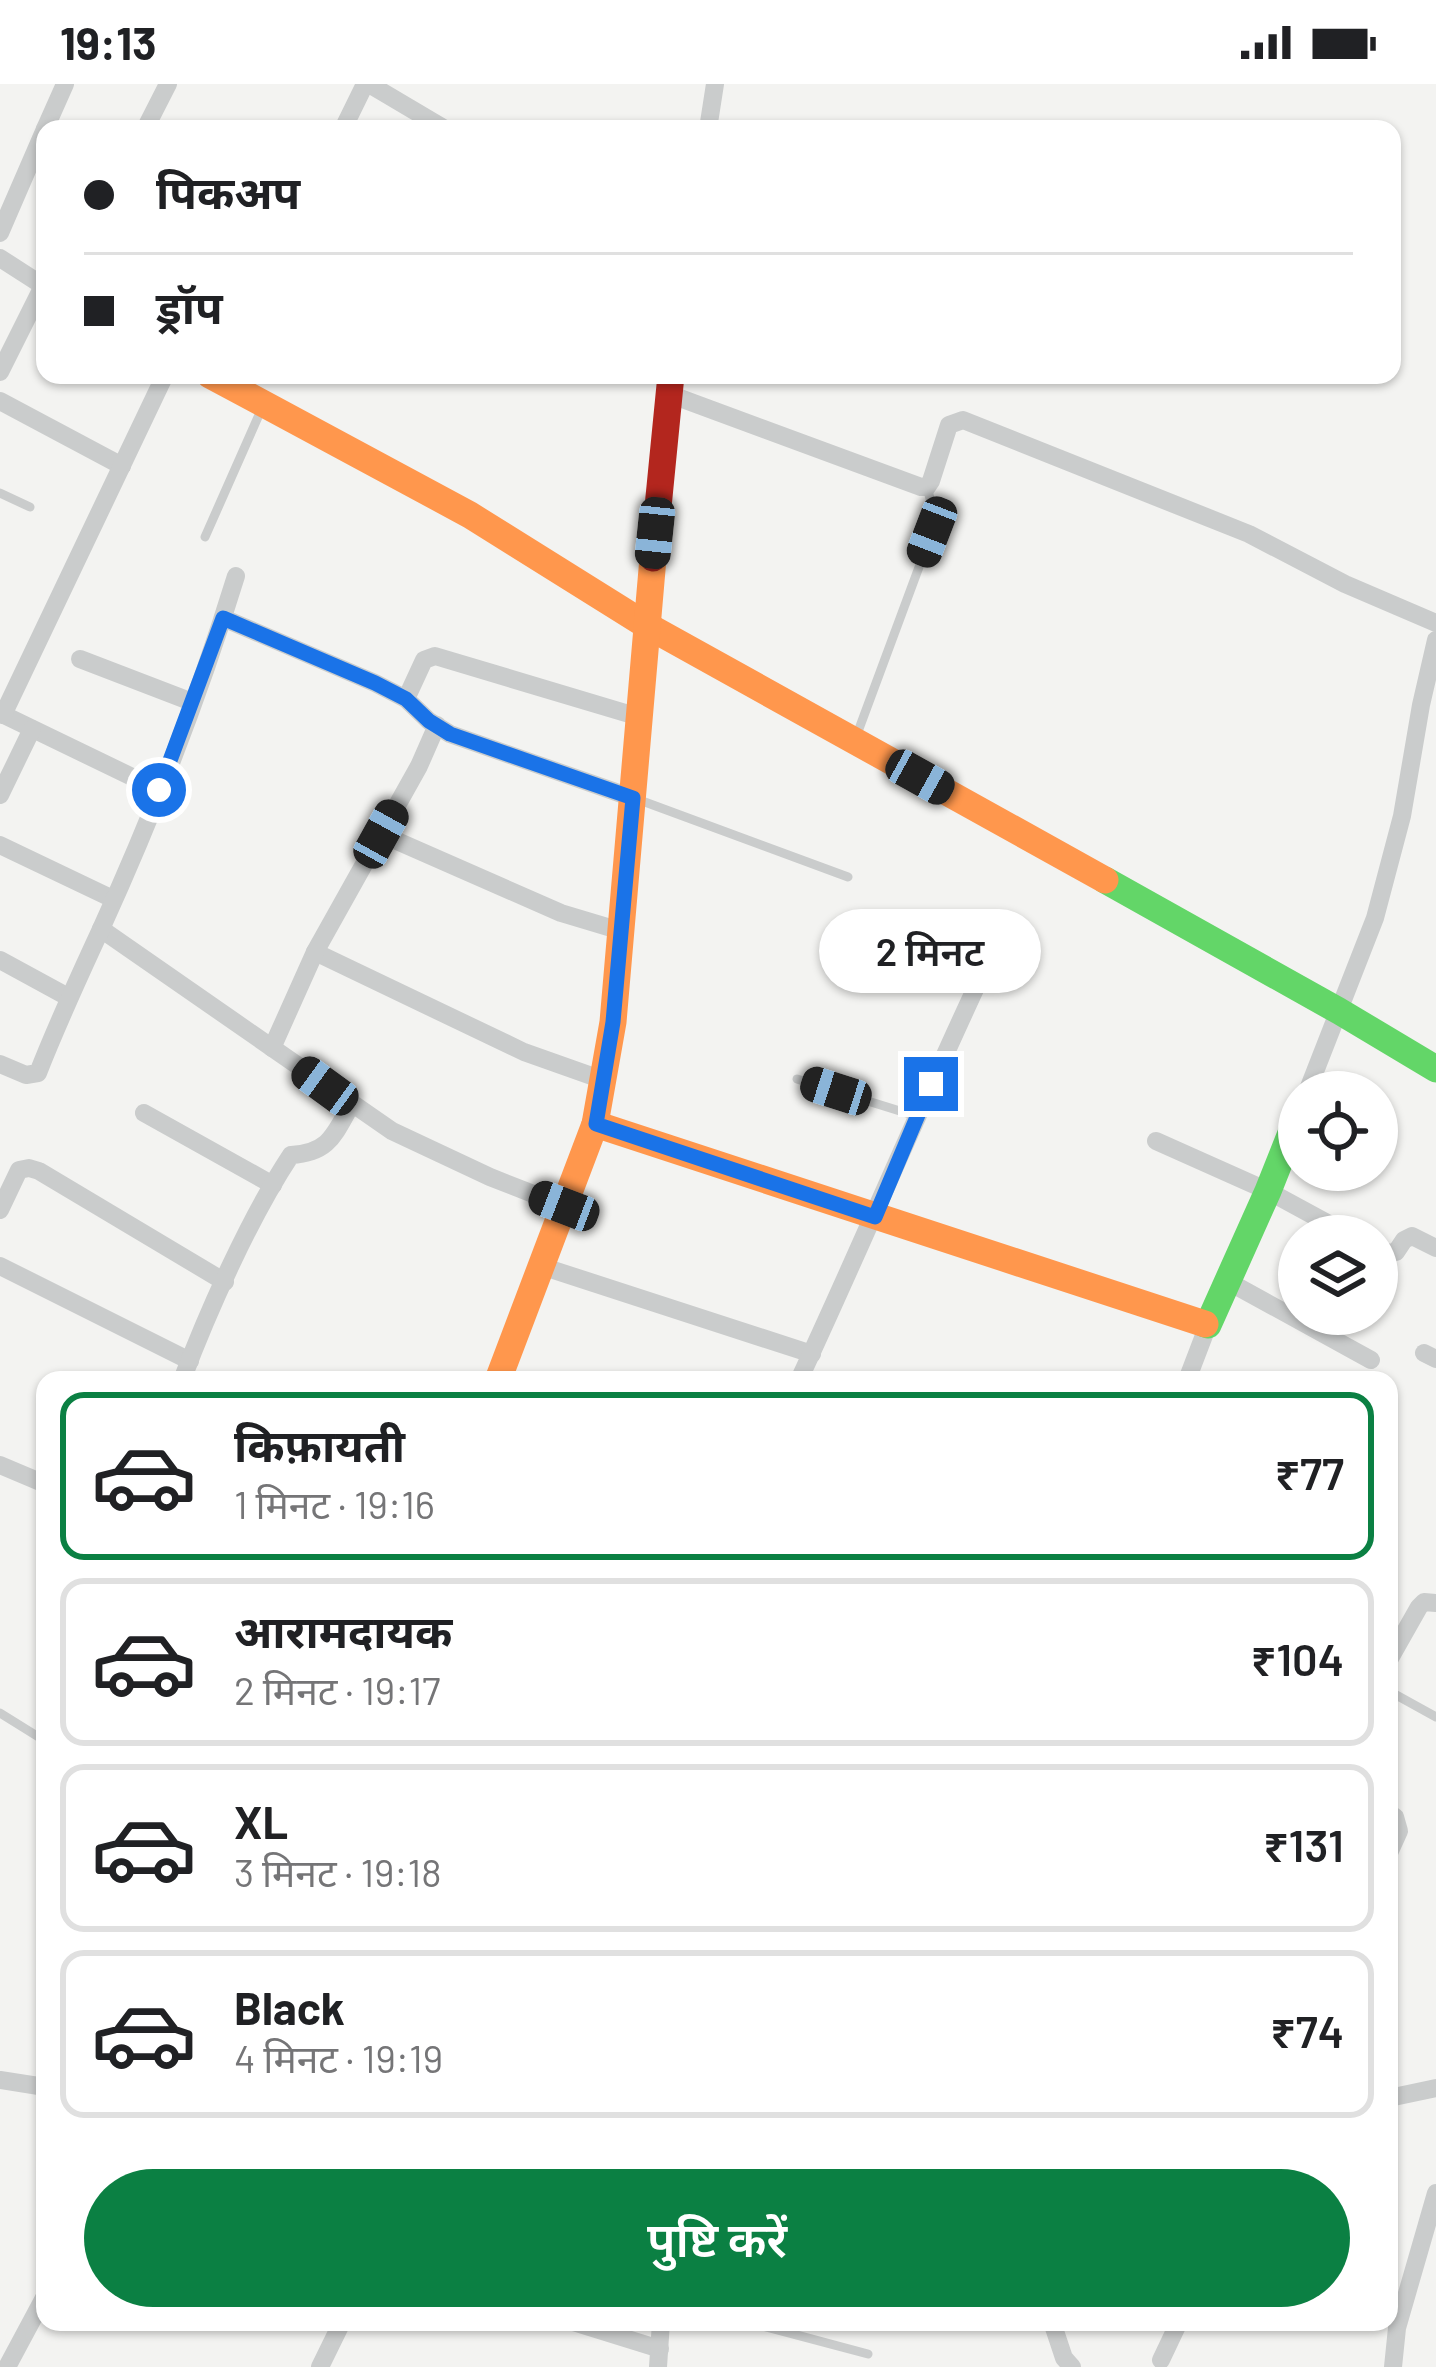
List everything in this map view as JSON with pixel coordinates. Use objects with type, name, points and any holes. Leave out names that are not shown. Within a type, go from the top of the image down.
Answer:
[{"type":"street","points":[[49,120],[65,84]]},
{"type":"street","points":[[150,120],[168,84]]},
{"type":"street","points":[[348,120],[367,84],[429,120]]},
{"type":"street","points":[[710,120],[716,84]]},
{"type":"street","points":[[0,233],[36,150]]},
{"type":"street","points":[[0,258],[36,281]]},
{"type":"street","points":[[0,372],[36,302]]},
{"type":"street","points":[[159,790],[2,714],[161,384]]},
{"type":"street","points":[[230,384],[470,514],[646,625],[1436,1069]]},
{"type":"street","points":[[501,1371],[596,1124],[613,1022],[670,385],[927,487],[949,425],[963,420],[1249,534],[1345,584],[1436,622]]},
{"type":"street","points":[[0,401],[122,466]]},
{"type":"street","points":[[0,1064],[26,1075],[38,1073],[159,790],[236,576]]},
{"type":"street","points":[[223,618],[375,683],[406,699],[450,734],[633,798]]},
{"type":"street","points":[[1315,1071],[1375,918],[1429,708],[1436,640]]},
{"type":"street","points":[[406,699],[424,660],[435,656],[639,717]]},
{"type":"street","points":[[80,658],[192,701]]},
{"type":"street","points":[[272,1048],[315,952],[437,725]]},
{"type":"street","points":[[0,795],[32,729]]},
{"type":"street","points":[[381,834],[560,913],[621,931]]},
{"type":"street","points":[[0,845],[113,899]]},
{"type":"street","points":[[101,929],[392,1131],[564,1206]]},
{"type":"street","points":[[315,952],[524,1052],[603,1080]]},
{"type":"street","points":[[0,960],[68,997]]},
{"type":"street","points":[[804,1371],[977,986]]},
{"type":"street","points":[[186,1371],[225,1282],[291,1155],[308,1154],[328,1144],[351,1105]]},
{"type":"street","points":[[144,1113],[273,1185]]},
{"type":"street","points":[[596,1124],[1208,1325]]},
{"type":"street","points":[[1156,1141],[1312,1215]]},
{"type":"street","points":[[1190,1371],[1278,1166]]},
{"type":"street","points":[[0,1210],[20,1170],[29,1168],[225,1282]]},
{"type":"street","points":[[1398,1249],[1412,1236],[1436,1248]]},
{"type":"street","points":[[0,1266],[190,1361]]},
{"type":"street","points":[[542,1266],[812,1354]]},
{"type":"street","points":[[1229,1282],[1371,1360]]},
{"type":"street","points":[[0,1490],[5,1467],[36,1480]]},
{"type":"street","points":[[1398,1644],[1419,1606],[1430,1601],[1436,1604]]},
{"type":"street","points":[[0,2080],[36,2085]]},
{"type":"street","points":[[1398,2096],[1436,2088]]},
{"type":"street","points":[[1398,2321],[1436,2193]]},
{"type":"street","points":[[5,2365],[36,2312]]},
{"type":"street","points":[[320,2367],[338,2331]]},
{"type":"street","points":[[594,2331],[659,2358]]},
{"type":"street","points":[[1055,2331],[1072,2367]]},
{"type":"street","points":[[1161,2360],[1175,2331]]},
{"type":"street","points":[[1393,2367],[1396,2331]]},
{"type":"lane","points":[[206,537],[264,403]]},
{"type":"lane","points":[[854,741],[932,532],[934,514],[927,487]]},
{"type":"lane","points":[[0,493],[30,507]]},
{"type":"lane","points":[[633,798],[848,877]]},
{"type":"lane","points":[[797,1078],[916,1116]]},
{"type":"lane","points":[[1398,1695],[1436,1718]]},
{"type":"lane","points":[[0,1713],[36,1735]]},
{"type":"lane","points":[[782,2331],[868,2354]]},
{"type":"traffic: fast","points":[[1105,880],[1436,1069]]},
{"type":"traffic: fast","points":[[1205,1324],[1278,1166]]},
{"type":"traffic: slow","points":[[227,384],[470,515],[646,625],[1105,880]]},
{"type":"traffic: slow","points":[[501,1371],[595,1124],[613,1022],[653,558]]},
{"type":"traffic: slow","points":[[595,1124],[1205,1324]]},
{"type":"traffic: jam","points":[[653,558],[670,384]]},
{"type":"route","points":[[159,790],[223,618],[375,683],[406,699],[450,734],[633,798],[613,1022],[596,1124],[875,1217],[931,1084]]}]
